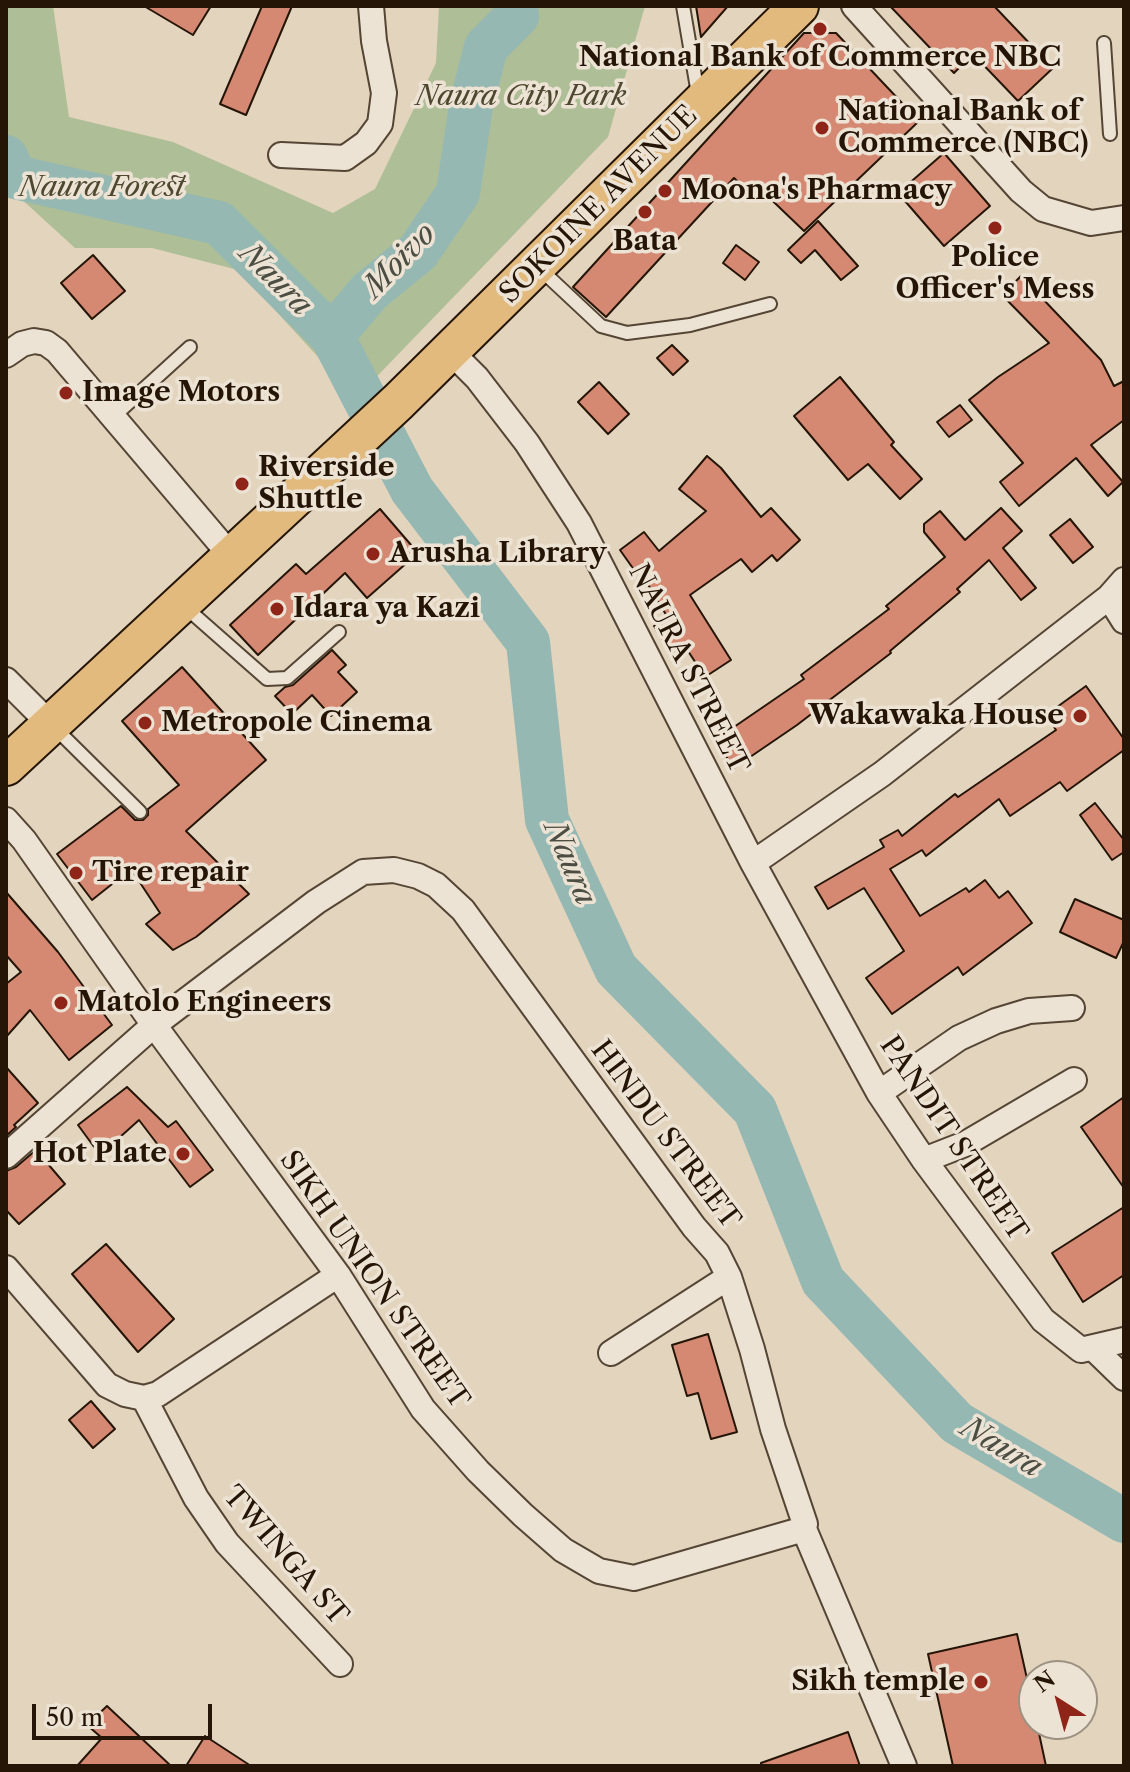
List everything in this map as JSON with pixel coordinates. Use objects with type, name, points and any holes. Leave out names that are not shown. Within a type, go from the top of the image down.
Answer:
[{"type":"main road","name":"SOKOINE AVENUE","points":[[6,766],[388,413],[799,6]]},
{"type":"street","points":[[281,155],[345,158],[366,143],[380,124],[384,93],[371,6]]},
{"type":"street","points":[[854,6],[1021,191],[1043,209],[1091,223],[1124,218]]},
{"type":"street","points":[[6,355],[22,344],[34,341],[46,343],[57,351],[232,557]]},
{"type":"street","name":"NAURA STREET","points":[[450,351],[477,378],[527,443],[579,523],[753,863]]},
{"type":"street","points":[[753,863],[882,774],[1117,589],[1124,621]]},
{"type":"street","points":[[10,691],[51,725]]},
{"type":"street","name":"SIKH UNION STREET","points":[[6,820],[24,840],[154,1025],[338,1275],[423,1409],[478,1471],[523,1515],[563,1550],[599,1571],[634,1578],[804,1529]]},
{"type":"street","name":"PANDIT STREET","points":[[753,863],[879,1093],[924,1160],[1043,1320],[1081,1350],[1093,1348],[1124,1378]]},
{"type":"street","name":"HINDU STREET","points":[[6,1156],[154,1025],[316,902],[363,872],[394,870],[418,876],[436,885],[463,910],[694,1227],[717,1253],[729,1277],[752,1349],[804,1529],[904,1766]]},
{"type":"street","points":[[879,1093],[959,1038],[996,1021],[1029,1011],[1072,1008]]},
{"type":"street","points":[[924,1160],[965,1144],[1074,1080]]},
{"type":"street","points":[[6,1268],[107,1385],[125,1394],[144,1398],[158,1394],[338,1275]]},
{"type":"street","points":[[611,1353],[729,1277]]},
{"type":"street","points":[[1093,1348],[1124,1340]]},
{"type":"street","name":"TWINGA ST","points":[[144,1398],[196,1498],[227,1543],[340,1664]]},
{"type":"lane","points":[[683,6],[700,105]]},
{"type":"lane","points":[[1104,43],[1110,134]]},
{"type":"lane","points":[[1109,111],[1124,110]]},
{"type":"lane","points":[[537,266],[601,326],[627,333],[690,325],[770,304]]},
{"type":"lane","points":[[113,417],[190,347]]},
{"type":"lane","points":[[181,604],[267,679],[287,678],[339,632]]},
{"type":"lane","points":[[51,725],[140,812]]},
{"type":"green space","name":"Naura City Park","points":[[6,6],[53,6],[69,117],[173,142],[333,213],[375,189],[436,63],[439,6],[645,6],[608,137],[356,398],[238,270],[152,248],[75,248],[6,185]]},
{"type":"building","points":[[144,6],[211,6],[193,35]]},
{"type":"building","points":[[262,6],[292,6],[246,115],[220,104]]},
{"type":"building","points":[[696,6],[728,6],[701,37]]},
{"type":"building","points":[[890,6],[994,6],[1053,68],[1018,101],[973,54],[954,73]]},
{"type":"building","points":[[804,33],[836,33],[919,121],[804,231],[755,184],[748,192],[734,178],[606,317],[573,287]]},
{"type":"building","points":[[944,153],[990,206],[944,246],[898,193]]},
{"type":"building","points":[[818,221],[858,266],[841,280],[815,250],[801,263],[788,250]]},
{"type":"building","points":[[736,245],[759,262],[745,280],[723,263]]},
{"type":"building","points":[[93,255],[125,291],[92,319],[61,283]]},
{"type":"building","points":[[1021,276],[1101,360],[1114,386],[1124,381],[1124,420],[1091,445],[1123,482],[1108,496],[1076,458],[1019,506],[1000,482],[1023,463],[969,400],[1049,343],[1002,295]]},
{"type":"building","points":[[672,345],[688,361],[673,375],[657,358]]},
{"type":"building","points":[[840,377],[894,442],[891,445],[922,479],[900,499],[868,464],[848,480],[794,416]]},
{"type":"building","points":[[599,382],[629,414],[608,434],[578,402]]},
{"type":"building","points":[[960,405],[972,420],[949,437],[937,422]]},
{"type":"building","points":[[707,456],[721,468],[761,517],[771,508],[800,540],[777,561],[772,555],[752,572],[741,559],[690,595],[731,660],[705,677],[686,648],[672,656],[654,626],[668,618],[640,571],[637,574],[620,550],[644,532],[659,551],[706,511],[679,489]]},
{"type":"building","points":[[1001,508],[1022,531],[1003,548],[1036,588],[1021,600],[989,560],[957,589],[960,592],[891,653],[797,725],[734,768],[715,740],[804,679],[801,675],[889,609],[886,606],[945,557],[924,532],[924,524],[940,511],[965,540]]},
{"type":"building","points":[[380,509],[418,553],[367,598],[345,573],[258,655],[230,625],[296,564],[306,574]]},
{"type":"building","points":[[1070,519],[1093,547],[1073,563],[1050,535]]},
{"type":"building","points":[[332,650],[346,665],[338,672],[357,692],[331,716],[312,695],[292,714],[275,696],[285,687],[293,685]]},
{"type":"building","points":[[182,667],[266,760],[186,831],[249,894],[196,937],[173,950],[146,924],[160,913],[131,869],[92,900],[57,854],[121,806],[135,820],[143,820],[148,815],[148,809],[179,785],[122,721]]},
{"type":"building","points":[[1086,686],[1124,739],[1124,750],[1067,791],[1060,782],[1010,816],[999,799],[926,856],[922,850],[890,869],[920,916],[966,888],[969,892],[985,880],[999,898],[1008,891],[1032,923],[963,975],[958,967],[892,1014],[866,978],[904,951],[864,888],[828,909],[815,887],[884,847],[880,840],[898,830],[902,836],[955,794],[958,797],[1056,730],[1046,715]]},
{"type":"building","points":[[1095,803],[1124,840],[1124,852],[1112,860],[1080,815]]},
{"type":"building","name":"Matolo Engineers","points":[[6,892],[58,952],[112,1025],[69,1060],[30,1010],[6,1037],[6,984],[21,972],[6,955]]},
{"type":"building","points":[[1075,899],[1124,920],[1124,941],[1116,958],[1060,932]]},
{"type":"building","points":[[6,1067],[38,1103],[6,1136]]},
{"type":"building","points":[[127,1087],[168,1127],[176,1121],[213,1170],[190,1187],[139,1120],[100,1155],[78,1125]]},
{"type":"building","points":[[1124,1097],[1124,1188],[1081,1127]]},
{"type":"building","points":[[36,1150],[65,1184],[19,1224],[6,1210],[6,1171],[16,1167]]},
{"type":"building","points":[[1124,1207],[1124,1275],[1083,1302],[1052,1253]]},
{"type":"building","points":[[106,1244],[174,1319],[138,1352],[72,1274]]},
{"type":"building","points":[[708,1334],[737,1432],[711,1439],[698,1393],[687,1396],[672,1345]]},
{"type":"building","points":[[91,1401],[115,1429],[93,1448],[69,1420]]},
{"type":"building","name":"Sikh temple","points":[[1017,1634],[1023,1660],[1018,1660],[1018,1740],[1040,1740],[1046,1766],[953,1766],[928,1654]]},
{"type":"building","points":[[107,1706],[171,1766],[77,1766],[102,1738],[87,1725]]},
{"type":"building","points":[[848,1732],[860,1766],[761,1766],[761,1763]]},
{"type":"building","points":[[205,1736],[251,1766],[186,1766]]},
{"type":"waterway","name":"Moivo","points":[[332,336],[370,291],[418,252],[458,193],[471,106],[486,47],[517,16],[515,6]]},
{"type":"waterway","name":"Naura","points":[[6,157],[15,177],[219,223],[332,336],[412,490],[528,642],[547,820],[616,969],[755,1110],[823,1281],[957,1423],[1124,1521]]},
{"type":"place","name":"National Bank of Commerce NBC","points":[[820,29]]},
{"type":"place","name":"National Bank of Commerce (NBC)","points":[[822,128]]},
{"type":"place","name":"Moona's Pharmacy","points":[[665,191]]},
{"type":"place","name":"Bata","points":[[645,212]]},
{"type":"place","name":"Police Officer's Mess","points":[[995,228]]},
{"type":"place","name":"Image Motors","points":[[66,393]]},
{"type":"place","name":"Riverside Shuttle","points":[[242,484]]},
{"type":"place","name":"Arusha Library","points":[[373,554]]},
{"type":"place","name":"Idara ya Kazi","points":[[277,609]]},
{"type":"place","name":"Wakawaka House","points":[[1080,716]]},
{"type":"place","name":"Metropole Cinema","points":[[145,723]]},
{"type":"place","name":"Tire repair","points":[[76,873]]},
{"type":"place","name":"Matolo Engineers","points":[[61,1003]]},
{"type":"place","name":"Hot Plate","points":[[183,1154]]},
{"type":"place","name":"Sikh temple","points":[[981,1682]]},
{"type":"park label","name":"Naura Forest","points":[[102,188]]}]
